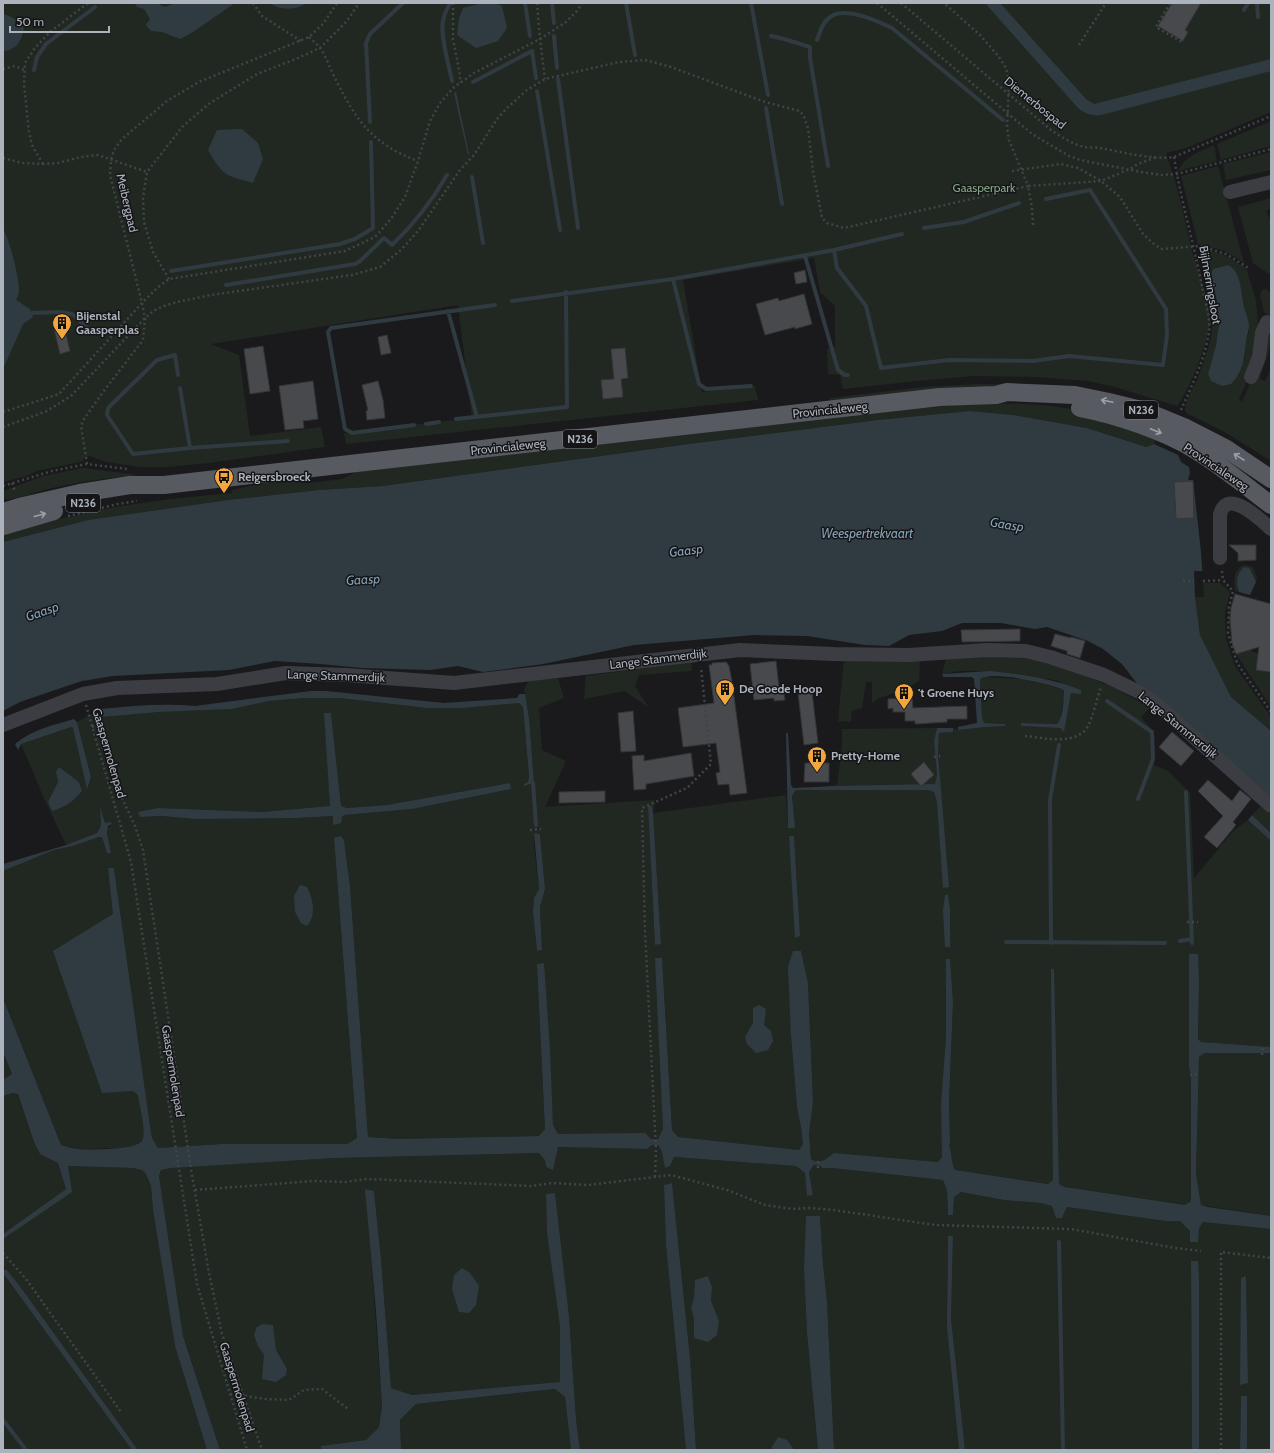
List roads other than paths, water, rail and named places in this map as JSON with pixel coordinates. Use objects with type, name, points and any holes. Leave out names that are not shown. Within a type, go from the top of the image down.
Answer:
[{"type":"main road","name":"Provincialeweg","points":[[3,526],[23,519],[164,485],[933,398],[996,395],[1007,392],[1075,396],[1138,409],[1204,436],[1240,457],[1271,479]]},
{"type":"main road","name":"Provincialeweg","points":[[996,395],[1005,399],[1055,403],[1093,410],[1151,429],[1197,451],[1271,505]]},
{"type":"main road","name":"Provincialeweg","points":[[3,512],[80,493],[130,485],[164,485]]},
{"type":"street","points":[[1230,192],[1271,182]]},
{"type":"street","points":[[1251,377],[1259,357],[1262,333],[1267,322]]},
{"type":"street","points":[[1220,558],[1220,515],[1221,511],[1229,503],[1237,504],[1271,529]]},
{"type":"street","name":"Lange Stammerdijk","points":[[3,725],[83,694],[117,688],[217,684],[286,673],[346,675],[454,683],[740,650],[893,655],[939,654],[987,650],[1026,651],[1050,657],[1104,675],[1139,692],[1159,706],[1271,806]]},
{"type":"water","points":[[135,3],[156,3],[165,7],[175,3],[235,3],[193,32],[180,39],[162,32],[151,31],[146,25],[150,19],[144,9],[137,7]]},
{"type":"water","points":[[269,3],[307,3],[303,6],[288,9]]},
{"type":"water","points":[[482,3],[495,3],[502,6],[507,28],[498,41],[476,48],[457,35],[459,18],[463,8]]},
{"type":"water","points":[[985,3],[1000,3],[1086,99],[1094,104],[1271,59],[1271,71],[1101,115],[1092,115],[1083,112],[1078,108]]},
{"type":"water","points":[[3,14],[15,19],[24,28],[22,37],[18,44],[8,51],[3,51]]},
{"type":"water","points":[[456,92],[469,154],[468,155],[454,93]]},
{"type":"water","points":[[242,129],[258,143],[263,159],[253,183],[230,176],[221,170],[208,150],[217,130]]},
{"type":"water","points":[[3,229],[14,259],[19,291],[16,300],[30,309],[33,317],[23,324],[3,369]]},
{"type":"water","points":[[1228,265],[1235,271],[1241,286],[1249,327],[1241,369],[1231,384],[1222,386],[1211,381],[1208,374],[1216,345],[1219,325],[1218,306],[1211,274],[1213,269]]},
{"type":"water","name":"Weespertrekvaart","points":[[970,411],[1013,415],[1087,428],[1146,447],[1154,444],[1178,455],[1181,462],[1189,467],[1190,472],[1188,480],[1193,480],[1201,552],[1204,597],[1195,597],[1200,635],[1231,697],[1271,731],[1271,797],[1169,707],[1139,686],[1122,664],[1103,649],[1088,641],[1047,627],[1035,629],[1001,623],[962,623],[942,631],[909,635],[889,646],[865,645],[807,636],[754,635],[634,645],[543,664],[483,672],[458,666],[430,670],[362,668],[275,661],[229,670],[113,676],[82,681],[20,702],[3,711],[3,542],[88,520],[228,500],[319,490],[383,486],[681,445],[878,420]]},
{"type":"water","points":[[1246,567],[1250,569],[1256,582],[1250,595],[1239,592],[1238,589],[1238,576],[1243,568]]},
{"type":"water","points":[[990,671],[1036,677],[1058,682],[1081,690],[1081,694],[1071,693],[1064,732],[1060,728],[1021,726],[1021,723],[1057,724],[1063,709],[1064,691],[1062,689],[1020,679],[996,676],[980,679],[982,717],[984,723],[1005,724],[1005,726],[958,730],[958,727],[977,723],[974,679],[972,677],[943,677],[943,674]]},
{"type":"water","points":[[311,691],[326,691],[444,703],[517,698],[519,694],[525,694],[529,718],[534,783],[524,786],[524,784],[528,782],[529,776],[523,707],[519,703],[462,708],[427,708],[340,698],[304,698],[269,701],[232,709],[159,712],[103,717],[101,709],[159,705],[195,706]]},
{"type":"water","points":[[324,713],[331,713],[341,806],[347,808],[387,805],[510,783],[511,789],[412,809],[344,815],[341,823],[333,825],[333,816],[298,818],[195,819],[162,816],[140,817],[138,812],[158,808],[262,812],[330,806]]},
{"type":"water","points":[[74,719],[77,722],[91,777],[87,789],[73,728],[71,727],[21,744],[18,750],[15,744],[21,739],[35,732]]},
{"type":"water","points":[[937,728],[953,728],[953,732],[939,733],[938,753],[949,887],[943,888],[937,802],[934,792],[928,790],[796,790],[792,796],[795,828],[788,828],[786,733],[788,733],[791,785],[793,788],[935,784],[937,775],[934,741]]},
{"type":"water","points":[[59,767],[79,782],[82,791],[68,804],[52,811],[48,802],[58,782],[56,772]]},
{"type":"water","points":[[648,806],[652,806],[653,813],[661,944],[655,945]]},
{"type":"water","points":[[100,807],[105,823],[110,822],[112,824],[108,826],[107,833],[111,853],[107,853],[102,837],[99,837],[73,846],[54,850],[3,871],[3,864],[66,845],[97,833],[101,825]]},
{"type":"water","points":[[1252,815],[1271,833],[1271,841],[1248,820]]},
{"type":"water","points":[[534,833],[540,834],[545,889],[540,907],[542,950],[537,951],[533,912],[534,898],[539,889]]},
{"type":"water","points":[[341,836],[344,840],[350,886],[368,1137],[399,1139],[539,1136],[545,1129],[537,964],[544,963],[553,1125],[558,1134],[645,1133],[651,1139],[658,1139],[663,1129],[655,958],[662,958],[672,1130],[678,1137],[799,1150],[803,1144],[797,1107],[791,1036],[788,967],[793,951],[801,951],[808,983],[813,1102],[809,1134],[811,1159],[817,1162],[826,1159],[834,1153],[938,1162],[942,1157],[941,1104],[946,1037],[946,959],[950,959],[953,1003],[949,1101],[949,1145],[955,1170],[1048,1184],[1053,1180],[1051,969],[1054,969],[1059,1184],[1065,1187],[1185,1205],[1191,1201],[1189,954],[1198,954],[1198,1039],[1201,1042],[1271,1047],[1271,1053],[1205,1053],[1199,1057],[1196,1174],[1201,1205],[1271,1216],[1271,1229],[1203,1222],[1199,1228],[1198,1242],[1190,1242],[1190,1231],[1180,1221],[1165,1221],[1067,1207],[1062,1218],[1056,1218],[1052,1206],[1041,1203],[1004,1200],[961,1192],[954,1197],[953,1215],[948,1215],[947,1190],[943,1180],[822,1168],[821,1166],[814,1165],[809,1172],[813,1195],[807,1196],[805,1173],[796,1166],[674,1157],[670,1166],[665,1168],[662,1152],[658,1145],[652,1145],[647,1149],[558,1147],[553,1170],[546,1167],[545,1160],[539,1153],[334,1158],[171,1168],[161,1170],[159,1176],[183,1336],[220,1450],[207,1450],[175,1346],[153,1210],[151,1186],[146,1174],[142,1170],[133,1168],[68,1166],[72,1192],[3,1239],[3,1234],[66,1189],[58,1163],[40,1154],[34,1142],[18,1094],[12,1093],[3,1096],[3,1080],[12,1074],[3,1052],[3,998],[61,1145],[77,1149],[102,1149],[122,1148],[138,1144],[142,1141],[144,1132],[138,1095],[133,1091],[102,1093],[53,951],[113,914],[108,868],[114,868],[150,1126],[152,1138],[158,1148],[222,1144],[347,1144],[357,1138],[334,838]]},
{"type":"water","points":[[789,836],[794,836],[800,936],[795,938]]},
{"type":"water","points":[[300,885],[307,887],[313,907],[312,917],[307,926],[301,923],[295,912],[294,896]]},
{"type":"water","points":[[945,895],[948,895],[950,909],[950,947],[945,947],[943,910]]},
{"type":"water","points":[[759,1005],[766,1009],[764,1025],[771,1031],[773,1041],[768,1050],[756,1053],[747,1044],[745,1037],[753,1023],[753,1008]]},
{"type":"water","points":[[672,1183],[690,1358],[696,1450],[686,1450],[666,1245],[664,1185]]},
{"type":"water","points":[[365,1189],[374,1191],[391,1388],[412,1395],[560,1382],[560,1327],[547,1233],[546,1194],[555,1193],[569,1316],[576,1419],[580,1450],[571,1450],[565,1397],[555,1389],[416,1404],[400,1420],[401,1450],[321,1450],[321,1446],[366,1440],[379,1427],[382,1406],[376,1311]]},
{"type":"water","points":[[806,1216],[820,1216],[827,1301],[834,1450],[818,1450],[807,1333],[804,1269]]},
{"type":"water","points":[[948,1236],[953,1236],[951,1318],[965,1450],[959,1450],[947,1327]]},
{"type":"water","points":[[1191,1261],[1198,1261],[1199,1281],[1199,1450],[1192,1450]]},
{"type":"water","points":[[462,1268],[470,1273],[479,1286],[476,1305],[469,1313],[459,1312],[452,1289],[454,1275]]},
{"type":"water","points":[[6,1269],[138,1450],[132,1450],[3,1273]]},
{"type":"water","points":[[708,1276],[712,1287],[711,1301],[719,1321],[717,1335],[708,1342],[694,1338],[694,1319],[691,1307],[694,1298],[695,1280]]},
{"type":"water","points":[[1246,1276],[1248,1383],[1240,1385],[1241,1278]]},
{"type":"water","points":[[263,1324],[273,1325],[276,1350],[287,1369],[286,1375],[276,1382],[262,1379],[264,1355],[258,1346],[254,1335],[257,1327]]},
{"type":"water","points":[[1241,1396],[1247,1396],[1247,1450],[1240,1450]]},
{"type":"water","points":[[778,1437],[787,1440],[794,1450],[770,1450]]},
{"type":"waterway","points":[[370,122],[366,43],[370,34],[403,3]]},
{"type":"waterway","points":[[450,3],[444,16],[442,27],[452,81]]},
{"type":"waterway","points":[[525,3],[530,36]]},
{"type":"waterway","points":[[552,3],[554,23]]},
{"type":"waterway","points":[[626,3],[635,55]]},
{"type":"waterway","points":[[751,3],[768,95]]},
{"type":"waterway","points":[[1244,10],[1248,3]]},
{"type":"waterway","points":[[1257,3],[1258,17]]},
{"type":"waterway","points":[[34,70],[37,57],[46,44],[95,7]]},
{"type":"waterway","points":[[817,40],[825,22],[835,14],[852,14],[869,18],[892,28],[1003,120]]},
{"type":"waterway","points":[[554,36],[557,68]]},
{"type":"waterway","points":[[771,36],[810,47],[810,58],[828,166]]},
{"type":"waterway","points":[[473,82],[532,51],[536,78]]},
{"type":"waterway","points":[[558,79],[578,228]]},
{"type":"waterway","points":[[537,91],[560,230]]},
{"type":"waterway","points":[[766,108],[782,204]]},
{"type":"waterway","points":[[171,271],[340,244],[355,239],[373,228],[371,142]]},
{"type":"waterway","points":[[226,285],[355,264],[384,238],[392,245],[422,212],[447,175]]},
{"type":"waterway","points":[[472,177],[483,243]]},
{"type":"waterway","points":[[834,250],[837,268],[866,306],[881,368],[949,360],[1033,361],[1069,356],[1163,365],[1167,335],[1166,309],[1090,190],[1046,199]]},
{"type":"waterway","points":[[924,228],[964,222],[1019,203]]},
{"type":"waterway","points":[[512,301],[673,279],[834,250],[902,234]]},
{"type":"waterway","points":[[805,256],[838,370],[845,375],[848,375]]},
{"type":"waterway","points":[[673,279],[699,384],[706,389],[751,386]]},
{"type":"waterway","points":[[456,419],[567,407],[566,292]]},
{"type":"waterway","points":[[414,425],[352,433],[345,429],[328,332],[331,328],[495,305]]},
{"type":"waterway","points":[[448,311],[477,417]]},
{"type":"waterway","points":[[32,313],[60,312],[72,314],[92,332]]},
{"type":"waterway","points":[[178,375],[175,355],[157,360],[108,408],[107,415],[133,454],[190,448],[288,441]]},
{"type":"waterway","points":[[180,388],[190,448]]},
{"type":"waterway","points":[[426,424],[439,422]]},
{"type":"waterway","points":[[1107,701],[1152,732],[1153,759],[1138,799]]},
{"type":"waterway","points":[[1051,943],[1050,800],[1059,745]]},
{"type":"waterway","points":[[533,783],[536,825]]},
{"type":"waterway","points":[[1186,792],[1192,943]]},
{"type":"waterway","points":[[1180,941],[1192,939]]},
{"type":"waterway","points":[[1006,942],[1165,943]]},
{"type":"waterway","points":[[1059,1242],[1063,1450]]},
{"type":"waterway","points":[[3,1420],[26,1450]]},
{"type":"place","name":"Bijenstal Gaasperplas","points":[[62,340]]},
{"type":"place","name":"Reigersbroeck","points":[[224,494]]},
{"type":"place","name":"De Goede Hoop","points":[[725,706]]},
{"type":"place","name":"'t Groene Huys","points":[[904,710]]},
{"type":"place","name":"Pretty-Home","points":[[817,773]]},
{"type":"park label","name":"Gaasperpark","points":[[984,188]]},
{"type":"water label","name":"Gaasp","points":[[1007,524]]},
{"type":"water label","name":"Gaasp","points":[[686,550]]},
{"type":"water label","name":"Gaasp","points":[[363,579]]},
{"type":"water label","name":"Gaasp","points":[[42,611]]}]
